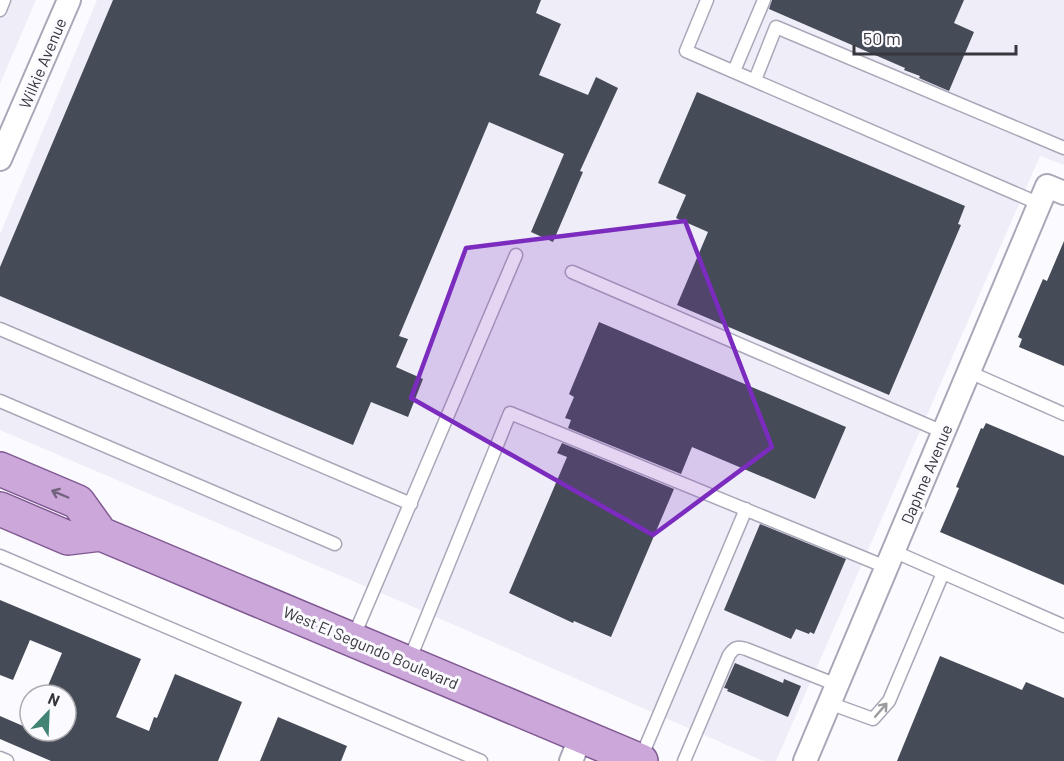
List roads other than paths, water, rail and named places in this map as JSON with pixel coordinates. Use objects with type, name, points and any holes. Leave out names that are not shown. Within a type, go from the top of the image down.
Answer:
[{"type":"main road","points":[[0,469],[78,502],[101,534]]},
{"type":"main road","name":"West El Segundo Boulevard","points":[[0,509],[68,538],[101,534],[409,663],[576,748],[640,761]]},
{"type":"street","name":"Wilkie Avenue","points":[[0,159],[69,0]]},
{"type":"street","name":"Daphne Avenue","points":[[805,761],[943,432],[1050,194]]},
{"type":"lane","points":[[0,10],[4,0]]},
{"type":"lane","points":[[707,0],[686,51],[1050,194]]},
{"type":"lane","points":[[734,71],[764,0]]},
{"type":"lane","points":[[755,80],[776,27],[1064,148]]},
{"type":"lane","points":[[353,639],[516,255]]},
{"type":"lane","points":[[572,272],[943,432]]},
{"type":"lane","points":[[0,329],[411,504]]},
{"type":"lane","points":[[969,372],[1064,414]]},
{"type":"lane","points":[[0,402],[335,544]]},
{"type":"lane","points":[[409,663],[510,413],[746,509],[890,559],[943,573],[1064,626]]},
{"type":"lane","points":[[640,761],[746,509]]},
{"type":"lane","points":[[0,556],[481,761]]},
{"type":"lane","points":[[684,761],[729,655],[739,647],[833,694],[873,719],[889,701],[943,573]]},
{"type":"lane","points":[[0,758],[7,761]]}]
